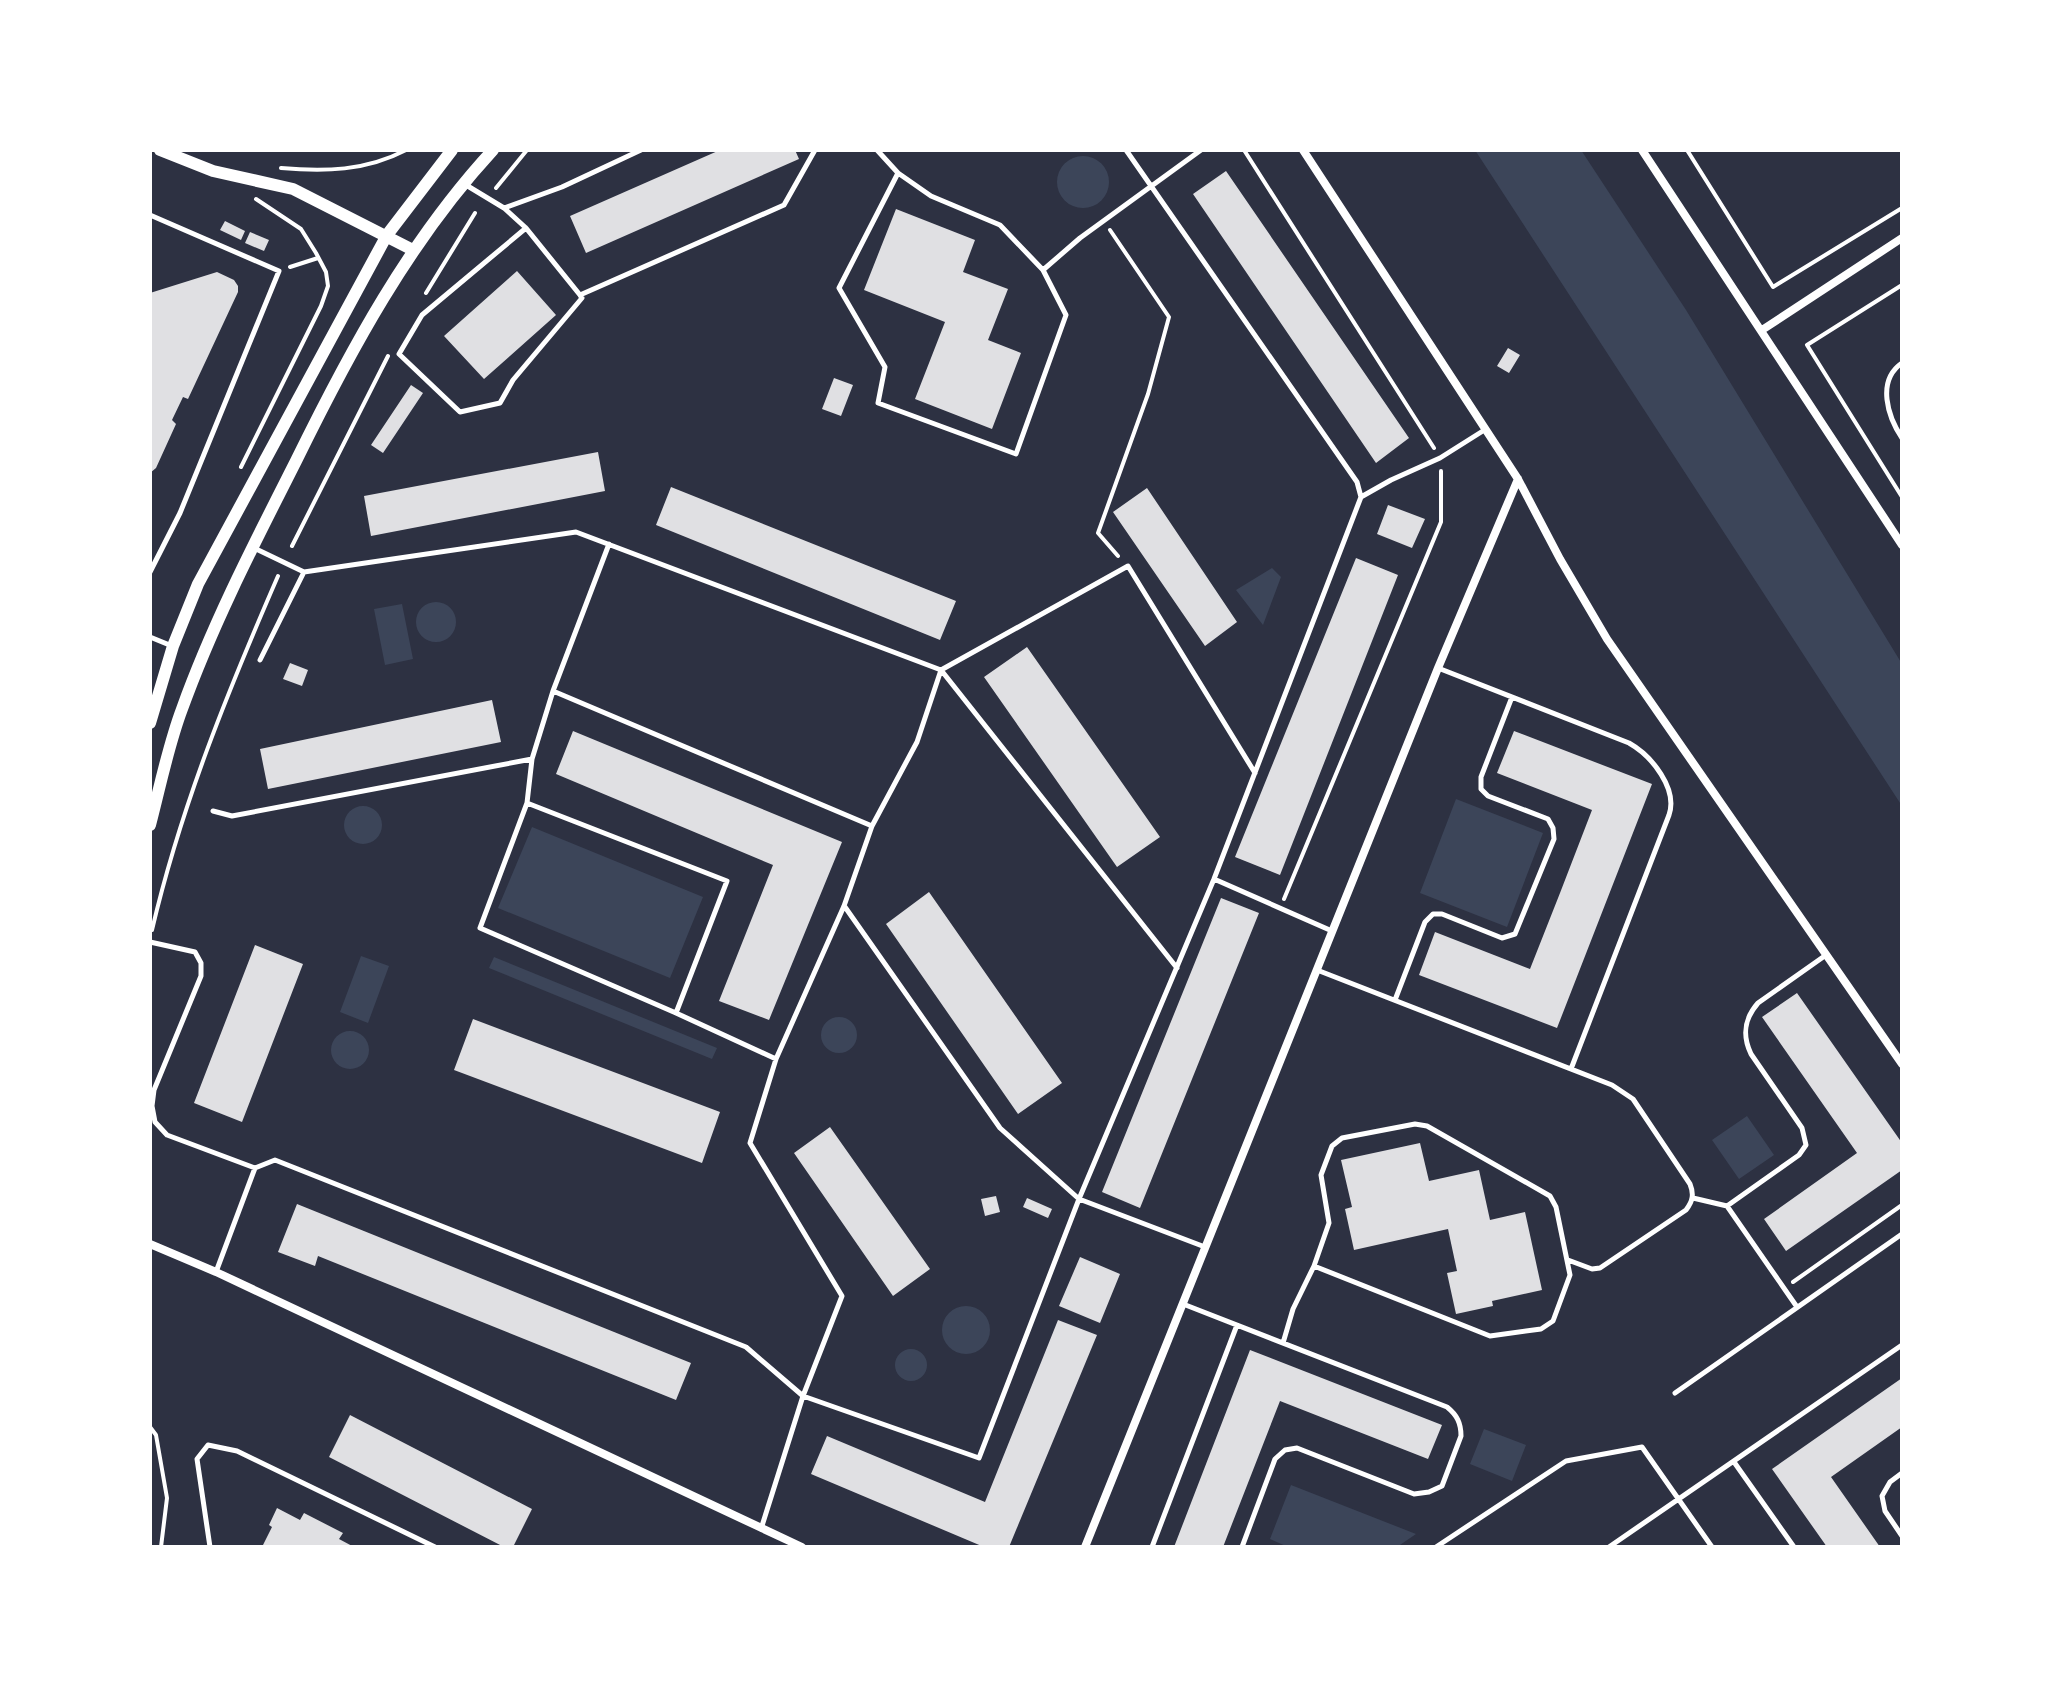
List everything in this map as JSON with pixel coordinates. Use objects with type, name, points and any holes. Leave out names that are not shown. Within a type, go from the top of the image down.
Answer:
[{"type":"street","points":[[160,150],[213,171],[293,189],[413,250]]},
{"type":"street","points":[[150,723],[173,646],[198,584],[387,235],[452,150]]},
{"type":"street","points":[[150,825],[181,711],[253,547],[325,401],[413,250],[462,183],[493,150]]},
{"type":"street","points":[[1303,150],[1487,429],[1607,639],[1902,1064]]},
{"type":"street","points":[[1642,150],[1902,545]]},
{"type":"street","points":[[1762,330],[1902,238]]},
{"type":"street","points":[[1085,1547],[1438,668],[1518,479]]},
{"type":"street","points":[[150,1244],[216,1272],[802,1547]]},
{"type":"lane","points":[[504,208],[562,187],[641,150]]},
{"type":"lane","points":[[580,295],[784,205],[815,150]]},
{"type":"lane","points":[[877,150],[898,173],[931,196],[1000,225],[1043,270],[1066,315],[1016,454],[878,403],[885,367],[839,288],[898,173]]},
{"type":"lane","points":[[150,942],[195,952],[201,963],[201,976],[154,1090],[152,1106],[155,1122],[167,1135],[255,1168],[275,1160],[746,1347],[803,1396],[979,1458],[1079,1199],[1214,879],[1361,497],[1357,482],[1126,150]]},
{"type":"lane","points":[[1043,270],[1080,238],[1105,223],[1201,150]]},
{"type":"lane","points":[[462,183],[504,208],[526,228],[582,298],[513,380],[500,403],[460,412],[399,354],[422,315],[526,228]]},
{"type":"lane","points":[[150,215],[279,271],[180,513],[150,572]]},
{"type":"lane","points":[[1902,363],[1894,369],[1886,394],[1890,420],[1902,438]]},
{"type":"lane","points":[[1361,497],[1440,458],[1487,429]]},
{"type":"lane","points":[[253,547],[304,572],[576,532],[941,670],[1177,968]]},
{"type":"lane","points":[[609,544],[553,691],[532,759],[527,803],[480,928],[776,1059]]},
{"type":"lane","points":[[761,1529],[803,1396],[842,1296],[750,1143],[776,1059],[844,906],[872,826],[917,742],[941,670],[1128,566],[1255,774]]},
{"type":"lane","points":[[260,660],[304,572]]},
{"type":"lane","points":[[150,637],[173,646]]},
{"type":"lane","points":[[1438,668],[1629,743],[1649,760],[1672,798],[1669,815],[1571,1069]]},
{"type":"lane","points":[[553,691],[872,826]]},
{"type":"lane","points":[[1395,1000],[1429,917],[1442,914],[1502,938],[1512,937],[1518,930],[1549,852],[1554,833],[1548,819],[1488,796],[1480,784],[1512,697]]},
{"type":"lane","points":[[213,811],[232,816],[532,759]]},
{"type":"lane","points":[[527,803],[727,881],[676,1013]]},
{"type":"lane","points":[[1214,879],[1332,931]]},
{"type":"lane","points":[[844,906],[1000,1128],[1079,1199],[1205,1247]]},
{"type":"lane","points":[[1727,1206],[1799,1155],[1806,1145],[1802,1128],[1751,1054],[1745,1026],[1758,1003],[1827,955]]},
{"type":"lane","points":[[1316,970],[1618,1087],[1633,1099],[1690,1184],[1693,1198],[1686,1210],[1600,1268],[1592,1269],[1568,1260]]},
{"type":"lane","points":[[1283,1343],[1293,1309],[1314,1266],[1329,1223],[1321,1175],[1332,1146],[1342,1138],[1415,1124],[1427,1126],[1550,1196],[1556,1207],[1568,1260],[1569,1281],[1553,1321],[1541,1329],[1497,1336],[1487,1335],[1314,1266]]},
{"type":"lane","points":[[216,1272],[255,1168]]},
{"type":"lane","points":[[1693,1198],[1727,1206],[1797,1307]]},
{"type":"lane","points":[[1675,1393],[1902,1234]]},
{"type":"lane","points":[[1183,1304],[1447,1407],[1459,1419],[1461,1436],[1442,1486],[1422,1494],[1414,1494],[1297,1448],[1285,1450],[1275,1459],[1242,1547]]},
{"type":"lane","points":[[1152,1547],[1237,1325]]},
{"type":"lane","points":[[1609,1547],[1902,1345]]},
{"type":"lane","points":[[210,1547],[197,1459],[208,1445],[237,1451],[435,1547]]},
{"type":"lane","points":[[1436,1547],[1566,1461],[1642,1447],[1712,1547]]},
{"type":"lane","points":[[1734,1462],[1794,1547]]},
{"type":"lane","points":[[1902,1473],[1890,1482],[1882,1496],[1885,1511],[1902,1536]]},
{"type":"path","points":[[278,167],[322,171],[350,168],[383,160],[406,150]]},
{"type":"path","points":[[495,190],[527,150]]},
{"type":"path","points":[[1687,150],[1773,287],[1902,208]]},
{"type":"path","points":[[1105,223],[1169,317],[1148,394],[1098,533],[1128,566]]},
{"type":"path","points":[[279,271],[318,258]]},
{"type":"path","points":[[1902,285],[1807,345],[1902,497]]},
{"type":"path","points":[[292,546],[376,376]]},
{"type":"path","points":[[152,930],[166,868],[187,802],[226,695],[278,576]]},
{"type":"path","points":[[1784,1288],[1902,1205]]},
{"type":"path","points":[[150,1427],[156,1435],[167,1498],[161,1547]]},
{"type":"shaded area","points":[[1475,150],[1581,150],[1686,310],[1902,664],[1902,806]]},
{"type":"shaded area","points":[[1083,156],[1102,163],[1109,182],[1102,201],[1083,208],[1064,201],[1057,182],[1064,163]]},
{"type":"shaded area","points":[[1272,568],[1281,577],[1263,625],[1236,590]]},
{"type":"shaded area","points":[[436,602],[450,608],[456,622],[450,636],[436,642],[422,636],[416,622],[422,608]]},
{"type":"shaded area","points":[[402,604],[413,659],[385,665],[374,609]]},
{"type":"shaded area","points":[[1456,799],[1543,833],[1507,927],[1420,893]]},
{"type":"shaded area","points":[[363,806],[376,812],[382,825],[376,838],[363,844],[350,838],[344,825],[350,812]]},
{"type":"shaded area","points":[[532,827],[703,897],[670,978],[498,908]]},
{"type":"shaded area","points":[[361,956],[389,966],[368,1023],[340,1012]]},
{"type":"shaded area","points":[[494,957],[717,1048],[712,1059],[489,968]]},
{"type":"shaded area","points":[[839,1017],[852,1022],[857,1035],[852,1048],[839,1053],[826,1048],[821,1035],[826,1022]]},
{"type":"shaded area","points":[[350,1031],[364,1036],[369,1050],[364,1064],[350,1069],[336,1064],[331,1050],[336,1036]]},
{"type":"shaded area","points":[[1747,1116],[1774,1155],[1739,1179],[1712,1140]]},
{"type":"shaded area","points":[[966,1306],[975,1307],[983,1313],[989,1321],[989,1339],[983,1347],[975,1353],[966,1354],[957,1353],[949,1347],[943,1339],[942,1330],[943,1321],[949,1313],[957,1307]]},
{"type":"shaded area","points":[[911,1349],[922,1354],[927,1365],[922,1376],[911,1381],[900,1376],[895,1365],[900,1354]]},
{"type":"shaded area","points":[[1484,1429],[1526,1445],[1512,1481],[1470,1464]]},
{"type":"shaded area","points":[[1291,1485],[1416,1534],[1397,1547],[1288,1547],[1270,1539]]},
{"type":"building","points":[[720,150],[795,150],[799,159],[586,253],[570,216]]},
{"type":"building","points":[[1226,171],[1409,438],[1376,463],[1193,194]]},
{"type":"building","points":[[896,209],[975,240],[963,272],[1008,289],[988,340],[1021,353],[992,429],[915,399],[945,322],[864,290]]},
{"type":"building","points":[[225,221],[245,231],[241,240],[220,230]]},
{"type":"building","points":[[250,232],[269,240],[264,251],[245,243]]},
{"type":"building","points":[[517,271],[556,315],[484,379],[444,336]]},
{"type":"building","points":[[217,272],[234,280],[238,292],[188,399],[183,397],[172,420],[176,424],[156,468],[150,473],[150,293]]},
{"type":"building","points":[[1508,348],[1520,355],[1509,373],[1497,366]]},
{"type":"building","points":[[834,378],[853,385],[841,416],[822,409]]},
{"type":"building","points":[[411,385],[423,393],[383,453],[371,445]]},
{"type":"building","points":[[598,452],[605,491],[371,536],[364,496]]},
{"type":"building","points":[[671,487],[956,601],[940,640],[656,525]]},
{"type":"building","points":[[1147,488],[1237,622],[1205,646],[1113,512]]},
{"type":"building","points":[[1388,505],[1425,519],[1412,548],[1377,534]]},
{"type":"building","points":[[1356,558],[1398,575],[1280,875],[1235,857]]},
{"type":"building","points":[[1027,647],[1160,837],[1117,867],[984,677]]},
{"type":"building","points":[[290,663],[308,670],[302,686],[283,679]]},
{"type":"building","points":[[492,700],[501,742],[268,789],[260,749]]},
{"type":"building","points":[[573,731],[842,842],[769,1020],[719,1001],[773,865],[556,774]]},
{"type":"building","points":[[1514,731],[1652,784],[1557,1028],[1419,975],[1435,932],[1530,969],[1560,893],[1592,810],[1497,773]]},
{"type":"building","points":[[929,892],[1062,1083],[1018,1114],[886,924]]},
{"type":"building","points":[[1221,898],[1259,913],[1140,1208],[1102,1192]]},
{"type":"building","points":[[255,945],[303,964],[242,1122],[194,1103]]},
{"type":"building","points":[[1797,993],[1902,1143],[1902,1170],[1786,1251],[1764,1219],[1857,1153],[1762,1017]]},
{"type":"building","points":[[473,1019],[720,1112],[702,1163],[454,1070]]},
{"type":"building","points":[[830,1127],[930,1269],[893,1296],[794,1153]]},
{"type":"building","points":[[1420,1143],[1429,1181],[1479,1170],[1490,1220],[1525,1212],[1542,1290],[1492,1301],[1493,1306],[1456,1314],[1447,1273],[1457,1271],[1448,1229],[1354,1250],[1345,1209],[1352,1207],[1341,1160]]},
{"type":"building","points":[[996,1196],[1000,1212],[985,1216],[981,1199]]},
{"type":"building","points":[[1027,1198],[1052,1209],[1048,1218],[1023,1207]]},
{"type":"building","points":[[297,1204],[691,1363],[676,1400],[318,1256],[315,1266],[278,1252]]},
{"type":"building","points":[[1080,1257],[1120,1274],[1100,1323],[1059,1306]]},
{"type":"building","points":[[1058,1320],[1097,1335],[1009,1547],[984,1547],[811,1474],[827,1436],[985,1502]]},
{"type":"building","points":[[1250,1350],[1442,1425],[1428,1459],[1280,1401],[1223,1547],[1174,1547]]},
{"type":"building","points":[[1902,1378],[1902,1427],[1831,1477],[1880,1547],[1827,1547],[1772,1469]]},
{"type":"building","points":[[350,1415],[532,1509],[513,1547],[504,1547],[329,1457]]},
{"type":"building","points":[[277,1508],[300,1520],[304,1513],[343,1533],[339,1539],[354,1547],[262,1547]]}]
